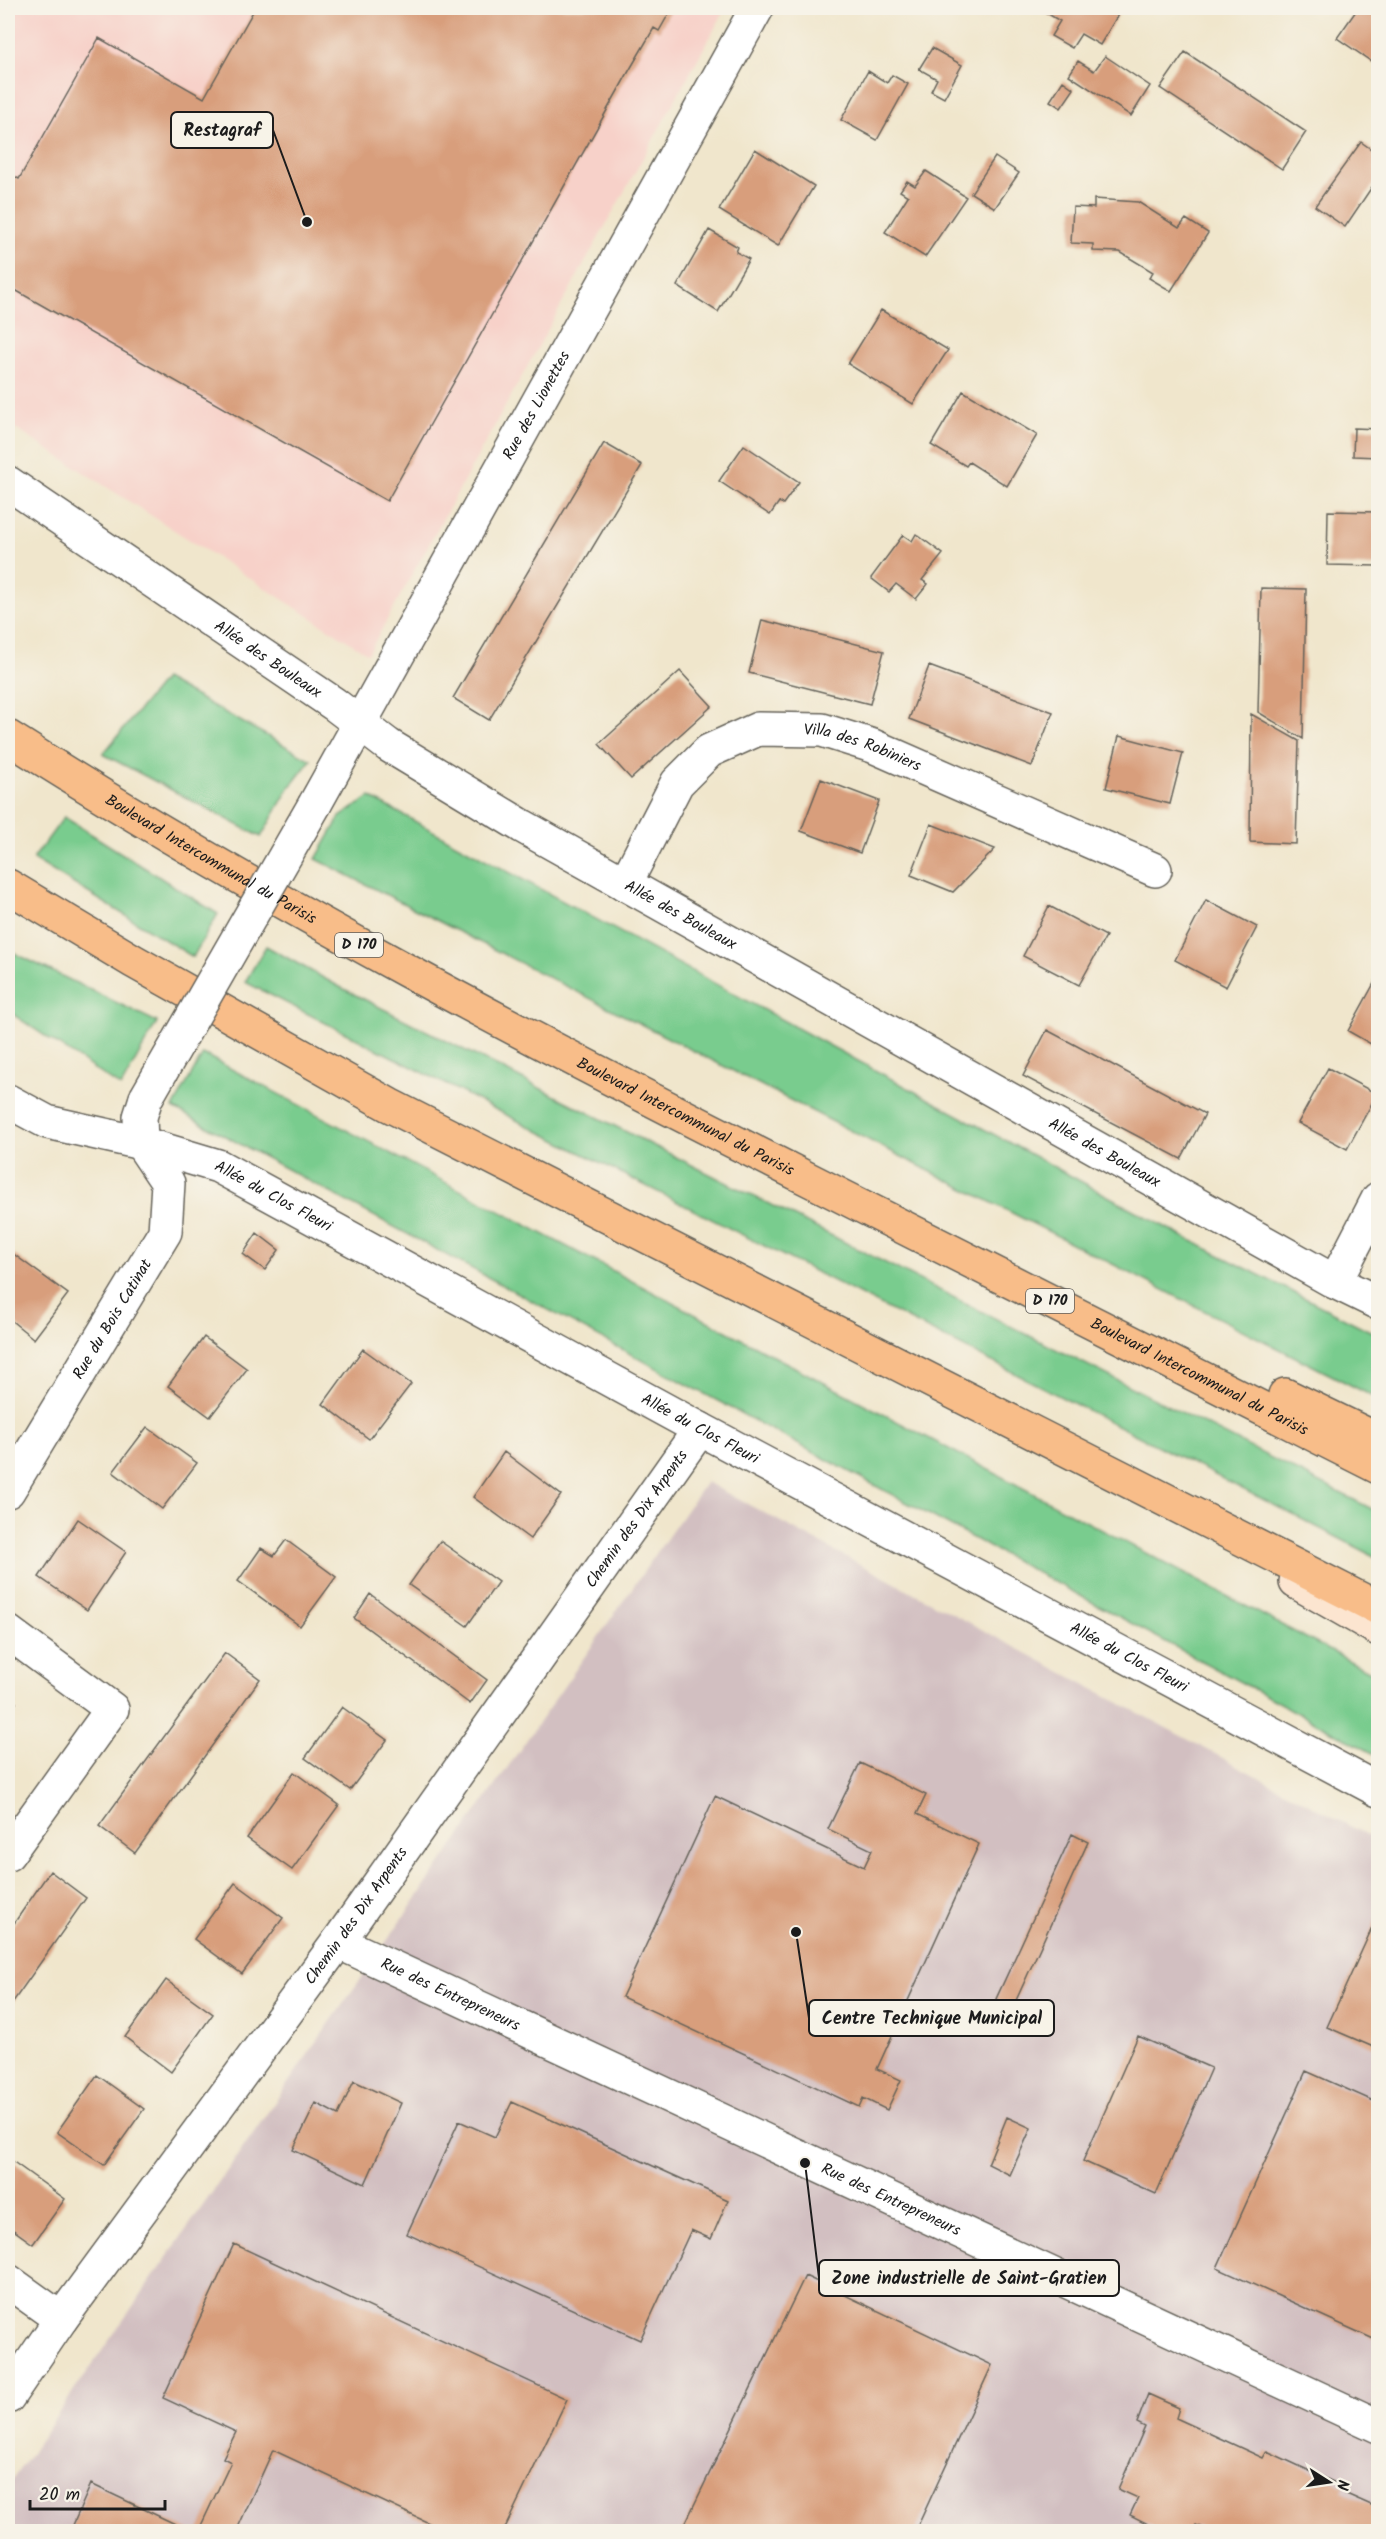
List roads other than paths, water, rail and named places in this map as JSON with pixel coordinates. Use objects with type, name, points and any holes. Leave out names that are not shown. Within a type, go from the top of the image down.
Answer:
[{"type":"highway","name":"Boulevard Intercommunal du Parisis","points":[[8,737],[201,856],[435,988],[1378,1467]]},
{"type":"highway","points":[[8,886],[133,961],[389,1105],[1378,1608]]},
{"type":"highway","points":[[721,1135],[1165,1339],[1378,1440]]},
{"type":"main road","points":[[1047,1440],[1378,1629]]},
{"type":"street","name":"Rue des Lionettes","points":[[141,1143],[140,1117],[146,1098],[315,804],[359,721],[758,8]]},
{"type":"street","name":"Allée des Bouleaux","points":[[8,483],[359,721],[388,745],[522,826],[1335,1282],[1378,1303]]},
{"type":"street","name":"Villa des Robiniers","points":[[625,884],[677,783],[709,751],[759,729],[822,730],[873,746],[1155,870]]},
{"type":"street","name":"Allée du Clos Fleuri","points":[[8,1101],[47,1122],[141,1143],[218,1166],[700,1429],[1378,1790]]},
{"type":"street","name":"Rue du Bois Catinat","points":[[8,1491],[165,1232],[168,1183],[141,1143]]},
{"type":"street","points":[[1335,1282],[1378,1199]]},
{"type":"street","name":"Chemin des Dix Arpents","points":[[8,2397],[62,2319],[338,1942],[700,1429]]},
{"type":"street","points":[[8,1632],[112,1709],[8,1854]]},
{"type":"street","name":"Rue des Entrepreneurs","points":[[338,1942],[1378,2426]]},
{"type":"street","points":[[8,2281],[62,2319]]},
{"type":"place","name":"Restagraf","points":[[307,222]]},
{"type":"place","name":"Centre Technique Municipal","points":[[796,1932]]},
{"type":"place","name":"Zone industrielle de Saint-Gratien","points":[[805,2163]]}]
